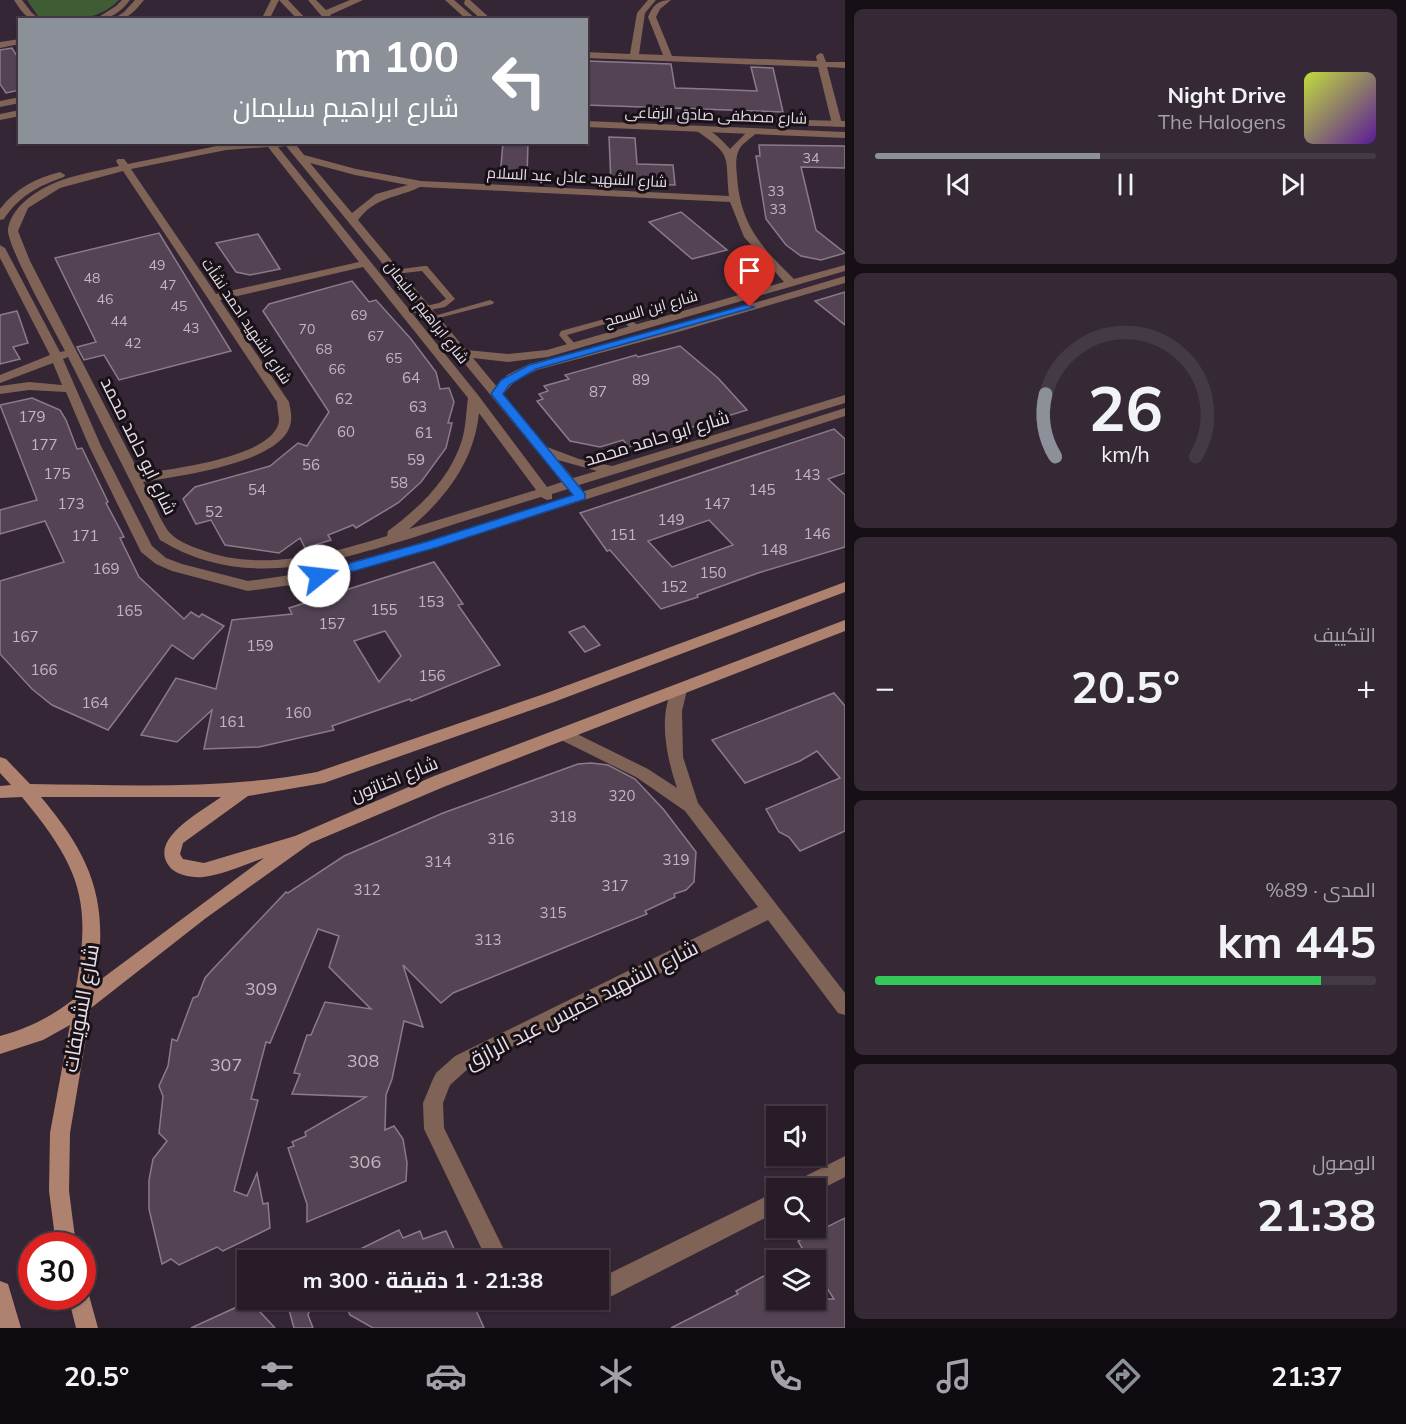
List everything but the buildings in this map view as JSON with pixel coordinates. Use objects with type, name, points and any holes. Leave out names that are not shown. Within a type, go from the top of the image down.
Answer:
[{"type":"main road","name":"شارع اخناتون","points":[[0,792],[27,790],[242,791],[280,787],[318,778],[418,745],[845,587]]},
{"type":"main road","name":"شارع اخناتون","points":[[0,1045],[36,1034],[81,1006],[200,913],[305,838],[440,781],[565,735],[845,625]]},
{"type":"main road","name":"شارع الشويفات","points":[[0,763],[27,790],[77,866],[89,895],[93,922],[92,951],[60,1133],[59,1191],[64,1232]]},
{"type":"main road","points":[[242,791],[176,839],[171,848],[173,858],[180,866],[191,870],[204,870],[305,838]]},
{"type":"main road","points":[[0,1292],[10,1328]]},
{"type":"main road","points":[[82,1310],[87,1328]]},
{"type":"street","points":[[18,0],[28,17]]},
{"type":"street","points":[[101,18],[126,0]]},
{"type":"street","points":[[120,18],[127,14],[140,0]]},
{"type":"street","points":[[267,18],[275,0]]},
{"type":"street","points":[[283,0],[301,18]]},
{"type":"street","points":[[312,0],[327,17],[338,6],[359,0]]},
{"type":"street","points":[[449,0],[471,18]]},
{"type":"street","points":[[464,0],[486,18]]},
{"type":"street","points":[[634,53],[641,13],[652,0]]},
{"type":"street","points":[[667,0],[656,8],[652,17],[667,54]]},
{"type":"street","points":[[0,37],[18,36]]},
{"type":"street","points":[[0,45],[18,36]]},
{"type":"street","points":[[588,48],[634,53]]},
{"type":"street","points":[[588,55],[667,54],[822,60],[842,63]]},
{"type":"street","points":[[822,60],[841,124]]},
{"type":"street","points":[[0,104],[18,100]]},
{"type":"street","points":[[0,117],[18,112]]},
{"type":"street","name":"شارع مصطفى صادق الرفاعى","points":[[588,115],[841,124]]},
{"type":"street","name":"شارع مصطفى صادق الرفاعى","points":[[588,124],[845,135]]},
{"type":"street","points":[[700,129],[719,142],[731,156]]},
{"type":"street","points":[[753,132],[739,142],[731,156],[733,199],[745,233],[761,253],[792,283]]},
{"type":"street","name":"شارع ابو حامد محمد","points":[[0,217],[14,197],[40,182],[201,147],[259,144]]},
{"type":"street","name":"شارع ابراهيم سليمان","points":[[271,144],[474,398],[554,505]]},
{"type":"street","name":"شارع ابراهيم سليمان","points":[[289,144],[581,496]]},
{"type":"street","name":"شارع الشهيد عادل عبد السلام","points":[[301,157],[421,184],[733,199]]},
{"type":"street","name":"شارع ابو حامد محمد","points":[[123,164],[43,192],[24,206],[15,223],[15,239],[165,537],[190,553],[250,565],[275,565],[343,554],[845,399]]},
{"type":"street","name":"شارع الشهيد احمد نشأت","points":[[123,164],[283,402],[287,412],[285,425],[266,445],[231,462],[134,479]]},
{"type":"street","name":"شارع الشهيد عادل عبد السلام","points":[[352,220],[365,204],[374,198],[421,184]]},
{"type":"street","name":"شارع ابو حامد محمد","points":[[0,248],[56,356],[146,549],[161,561],[198,576],[248,586],[319,576],[434,544],[845,412]]},
{"type":"street","points":[[214,298],[367,263]]},
{"type":"street","name":"شارع ابن السمح","points":[[462,353],[493,357],[527,357],[573,346],[845,268]]},
{"type":"street","name":"شارع ابن السمح","points":[[497,394],[511,378],[532,367],[674,330],[845,279]]},
{"type":"street","points":[[0,379],[27,371],[56,356],[72,351]]},
{"type":"street","points":[[0,390],[29,386],[70,389]]},
{"type":"street","points":[[382,542],[421,511],[458,465],[467,443],[474,398]]},
{"type":"street","points":[[542,450],[575,462],[613,470]]},
{"type":"street","points":[[177,568],[190,553]]},
{"type":"street","points":[[679,690],[674,711],[675,757],[691,806]]},
{"type":"street","points":[[565,735],[642,773],[691,806],[845,1007]]},
{"type":"street","name":"شارع الشهيد خميس عبد الرازق","points":[[493,1250],[434,1129],[433,1102],[443,1079],[462,1062],[770,910]]},
{"type":"street","points":[[822,1178],[845,1166]]},
{"type":"street","points":[[609,1285],[766,1207]]},
{"type":"lane","points":[[394,272],[424,268],[451,299],[442,305],[406,313]]},
{"type":"lane","points":[[431,318],[490,302]]},
{"type":"green space","points":[[27,0],[119,0],[101,13],[92,16],[39,18]]},
{"type":"route","points":[[319,576],[434,544],[581,496],[497,394],[505,383],[520,372],[532,367],[674,330],[750,307]]}]
